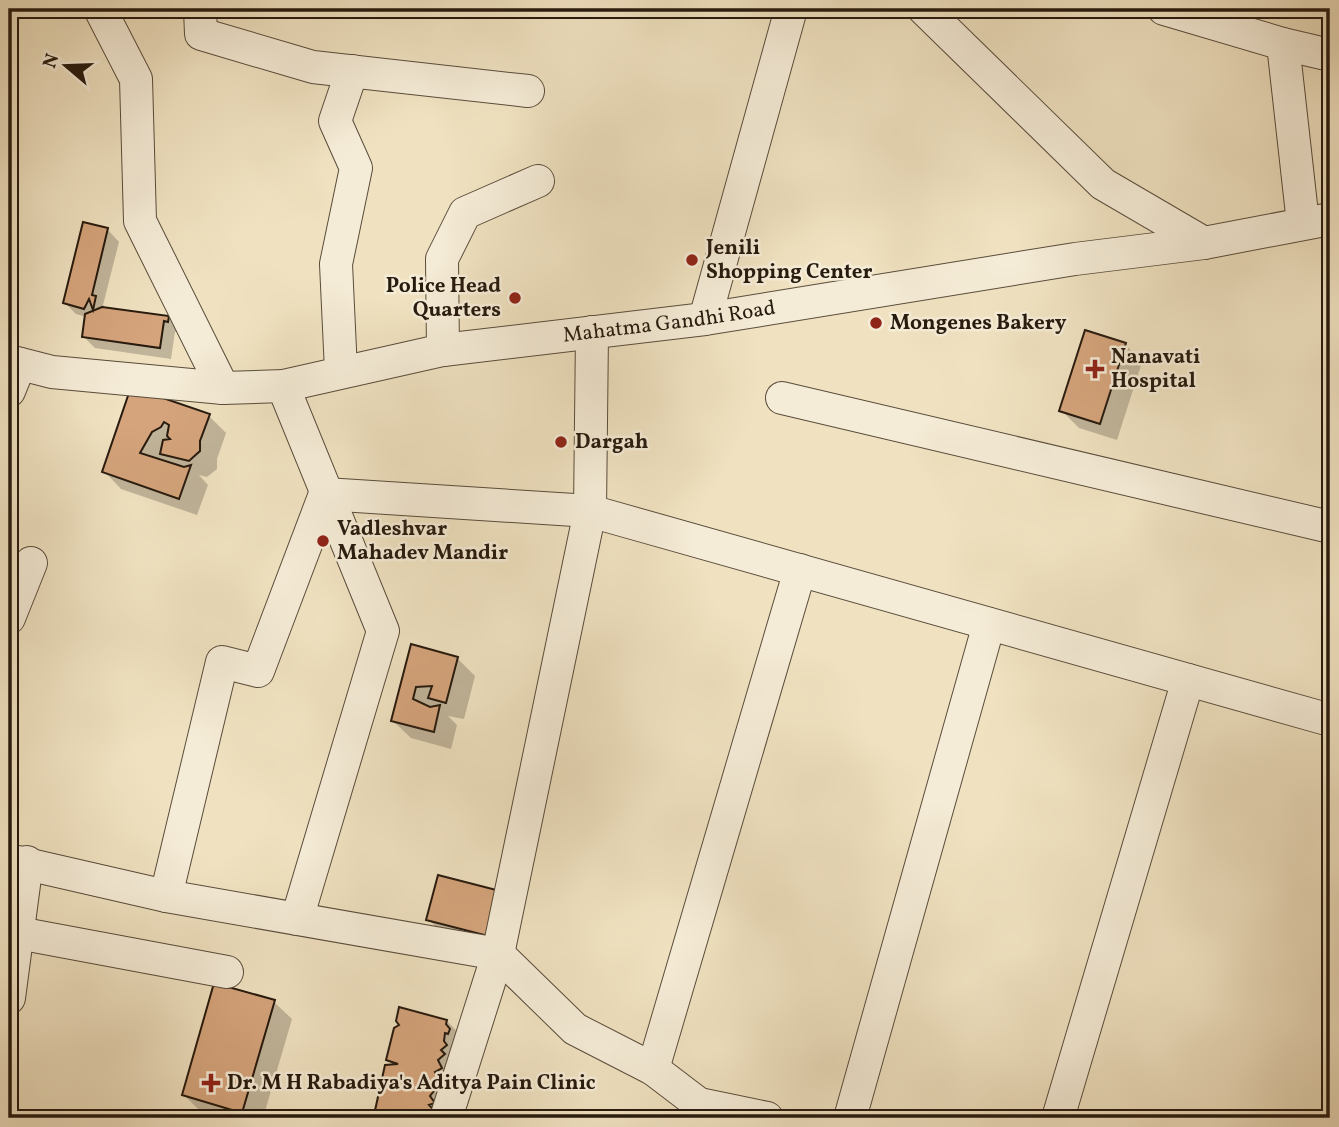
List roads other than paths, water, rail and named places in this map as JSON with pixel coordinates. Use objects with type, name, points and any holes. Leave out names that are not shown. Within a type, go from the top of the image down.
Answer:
[{"type":"street","points":[[100,9],[136,79],[140,221],[223,388]]},
{"type":"street","points":[[200,9],[201,34],[313,67],[528,91]]},
{"type":"street","points":[[705,319],[791,9]]},
{"type":"street","points":[[924,9],[1103,184],[1204,243]]},
{"type":"street","points":[[1164,9],[1283,44],[1328,48]]},
{"type":"street","points":[[1283,44],[1317,221]]},
{"type":"street","points":[[341,371],[336,264],[356,168],[335,121],[352,71]]},
{"type":"street","points":[[443,350],[442,259],[465,213],[538,181]]},
{"type":"street","name":"Mahatma Gandhi Road","points":[[12,372],[52,372],[223,388],[283,386],[443,350],[705,319],[1075,259],[1204,243],[1317,221]]},
{"type":"street","points":[[446,1118],[498,954],[590,511],[592,332]]},
{"type":"street","points":[[283,386],[383,631],[297,919]]},
{"type":"street","points":[[782,398],[1330,527]]},
{"type":"street","points":[[326,494],[590,511],[1330,720]]},
{"type":"street","points":[[166,896],[222,662],[258,671],[326,494]]},
{"type":"street","points":[[9,618],[31,563]]},
{"type":"street","points":[[653,1069],[800,570]]},
{"type":"street","points":[[850,1118],[989,624]]},
{"type":"street","points":[[1058,1118],[1188,680]]},
{"type":"street","points":[[9,998],[18,933],[18,861],[166,896],[498,954],[575,1029],[653,1069],[699,1104],[767,1118]]},
{"type":"street","points":[[18,933],[227,972]]},
{"type":"place","name":"Jenili Shopping Center","points":[[692,260]]},
{"type":"place","name":"Police Head Quarters","points":[[515,298]]},
{"type":"place","name":"Mongenes Bakery","points":[[876,323]]},
{"type":"place","name":"Nanavati Hospital","points":[[1095,369]]},
{"type":"place","name":"Dargah","points":[[561,442]]},
{"type":"place","name":"Vadleshvar Mahadev Mandir","points":[[323,541]]},
{"type":"place","name":"Dr. M H Rabadiya's Aditya Pain Clinic","points":[[211,1083]]}]
